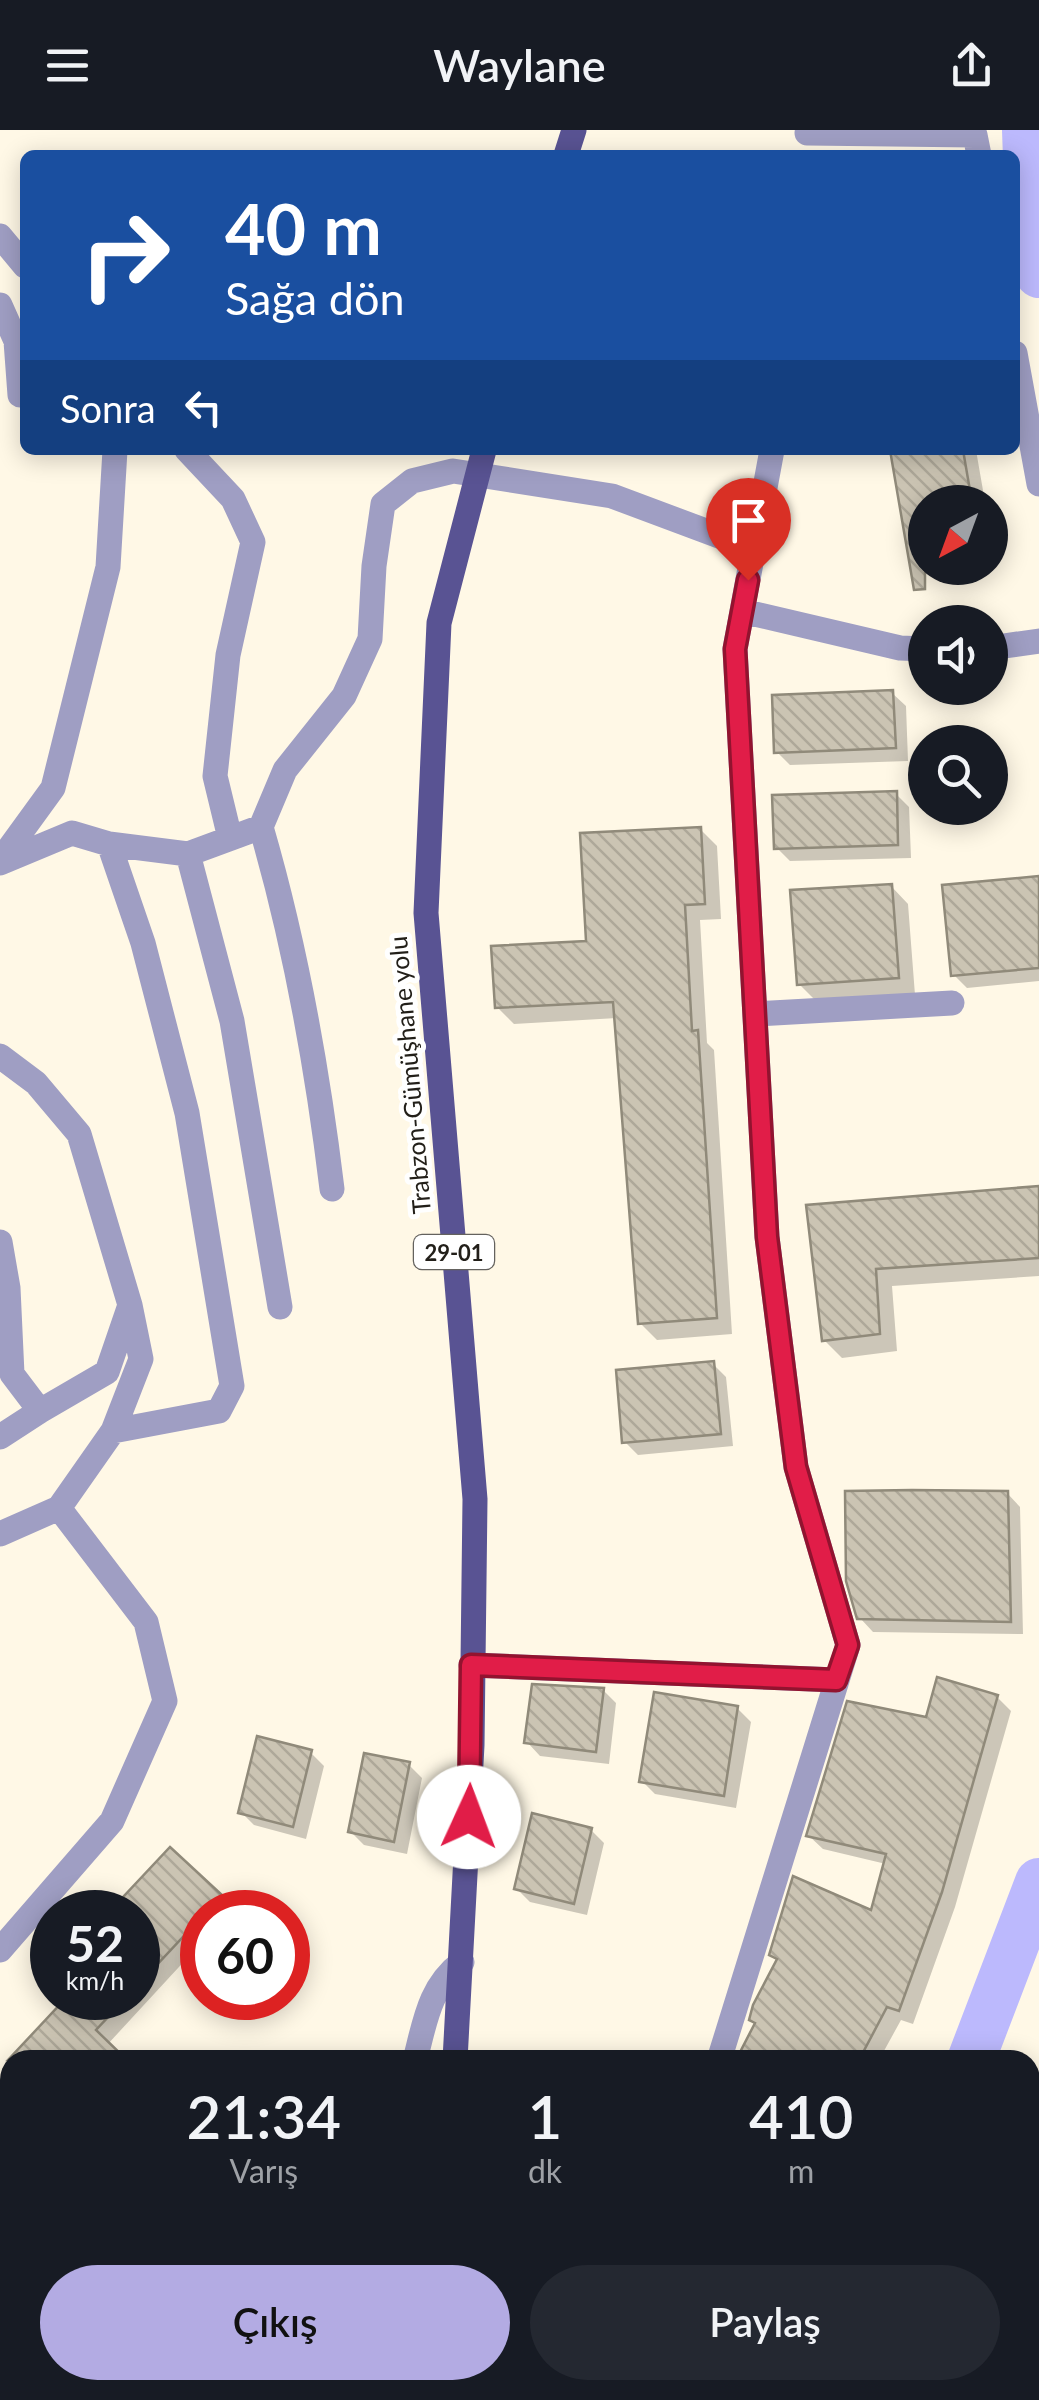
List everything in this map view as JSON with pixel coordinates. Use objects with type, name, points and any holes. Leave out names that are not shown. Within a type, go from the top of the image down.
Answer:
[{"type":"main road","name":"Trabzon-Gümüşhane yolu","points":[[457,2050],[472,1745],[474,1499],[426,913],[439,623],[483,455]]},
{"type":"street","points":[[806,139],[975,135],[977,150]]},
{"type":"street","points":[[0,236],[20,260]]},
{"type":"street","points":[[0,305],[16,341],[20,396]]},
{"type":"street","points":[[1020,380],[1039,484]]},
{"type":"street","points":[[0,862],[53,788],[108,568],[115,455]]},
{"type":"street","points":[[192,455],[234,499],[252,542],[228,655],[215,776],[230,838]]},
{"type":"street","points":[[722,2050],[848,1645],[796,1467],[767,1237],[735,649],[771,455]]},
{"type":"street","points":[[332,1189],[317,1062],[290,926],[261,827],[285,770],[344,696],[370,639],[374,566],[384,504],[412,481],[453,470],[612,496],[754,550]]},
{"type":"street","points":[[742,611],[908,648]]},
{"type":"street","points":[[1008,645],[1039,641]]},
{"type":"street","points":[[0,862],[72,833],[109,844],[188,854],[261,827]]},
{"type":"street","points":[[109,844],[143,943],[187,1113],[232,1386],[219,1411],[113,1430]]},
{"type":"street","points":[[188,854],[232,1021],[280,1307]]},
{"type":"street","points":[[755,1014],[952,1002]]},
{"type":"street","points":[[0,1056],[36,1084],[79,1134],[130,1305],[141,1359],[113,1430],[59,1508],[0,1534]]},
{"type":"street","points":[[0,1242],[8,1288],[12,1374],[40,1412]]},
{"type":"street","points":[[0,1437],[107,1372],[130,1305]]},
{"type":"street","points":[[0,1950],[112,1821],[164,1701],[146,1622],[59,1508]]},
{"type":"street","points":[[471,1665],[836,1680]]},
{"type":"street","points":[[418,2050],[431,1999],[440,1983],[462,1962]]},
{"type":"building","points":[[891,455],[964,455],[969,485],[908,485],[908,555]]},
{"type":"building","points":[[893,690],[896,748],[774,753],[772,695]]},
{"type":"building","points":[[897,791],[898,845],[774,849],[772,795]]},
{"type":"building","points":[[701,827],[705,904],[685,905],[692,1031],[698,1030],[717,1318],[638,1324],[613,1002],[495,1008],[491,946],[586,941],[580,833]]},
{"type":"building","points":[[1039,876],[1039,968],[951,976],[942,885]]},
{"type":"building","points":[[892,884],[899,978],[797,985],[790,890]]},
{"type":"building","points":[[1039,1186],[1039,1258],[876,1269],[880,1334],[822,1341],[806,1205]]},
{"type":"building","points":[[714,1361],[721,1434],[622,1443],[616,1370]]},
{"type":"building","points":[[845,1491],[1008,1491],[1011,1622],[857,1619],[846,1581]]},
{"type":"building","points":[[937,1677],[998,1695],[942,1892],[899,2011],[887,2007],[864,2050],[741,2050],[755,2023],[749,2020],[753,2005],[777,1959],[769,1955],[793,1876],[871,1910],[886,1854],[806,1836],[847,1701],[926,1717]]},
{"type":"building","points":[[532,1684],[604,1688],[596,1752],[524,1743]]},
{"type":"building","points":[[654,1692],[738,1706],[724,1796],[639,1782]]},
{"type":"building","points":[[257,1736],[312,1750],[293,1827],[238,1813]]},
{"type":"building","points":[[364,1753],[410,1762],[394,1842],[348,1832]]},
{"type":"building","points":[[532,1813],[592,1828],[574,1904],[514,1889]]},
{"type":"building","points":[[170,1847],[217,1890],[180,1890],[180,1940],[160,1961],[160,1890],[130,1890]]},
{"type":"building","points":[[45,2020],[105,2020],[96,2030],[117,2050],[17,2050]]},
{"type":"waterway","points":[[1026,130],[1029,215],[1039,274]]},
{"type":"waterway","points":[[975,2050],[1039,1882]]},
{"type":"route","points":[[469,1817],[471,1665],[836,1680],[848,1645],[796,1467],[767,1237],[735,649],[748,580]]}]
